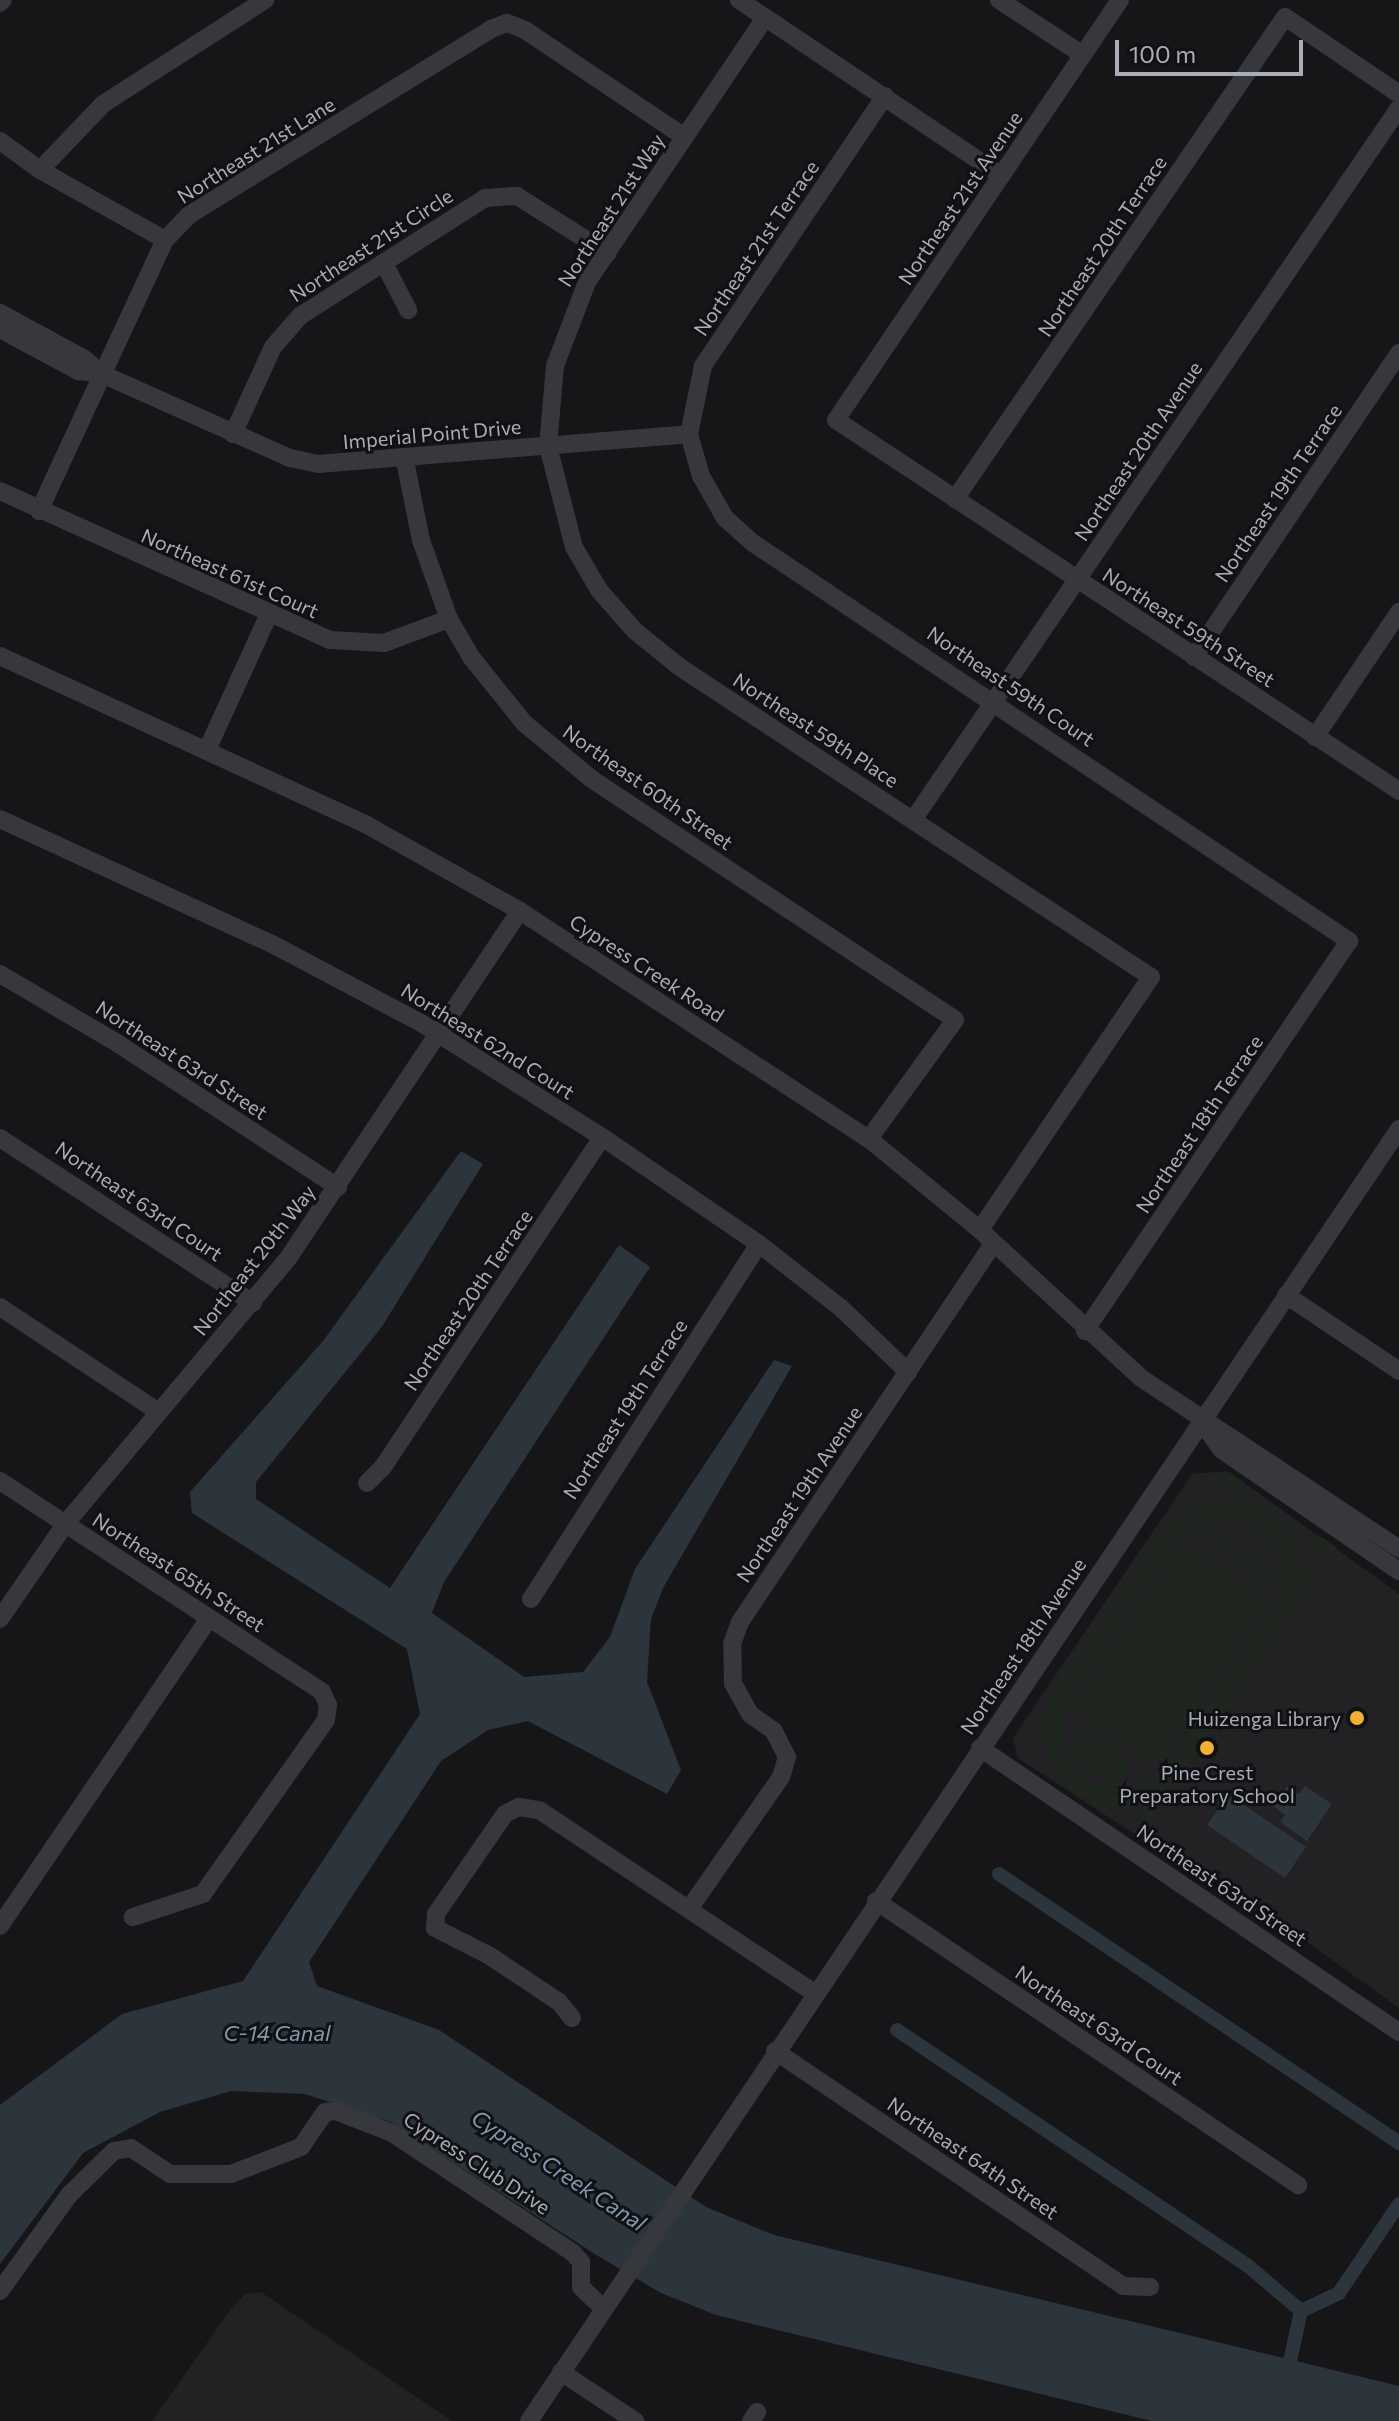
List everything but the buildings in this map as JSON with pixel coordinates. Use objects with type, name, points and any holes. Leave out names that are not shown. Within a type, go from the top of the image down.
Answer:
[{"type":"street","points":[[40,170],[103,104],[265,0]]},
{"type":"street","points":[[739,0],[1002,176]]},
{"type":"street","points":[[999,0],[1083,55]]},
{"type":"street","name":"Northeast 21st Avenue","points":[[836,420],[1120,0]]},
{"type":"street","name":"Northeast 20th Terrace","points":[[955,499],[1285,17],[1399,94]]},
{"type":"street","name":"Northeast 21st Way","points":[[548,446],[555,366],[587,282],[765,18]]},
{"type":"street","name":"Northeast 21st Lane","points":[[39,511],[165,240],[189,215],[507,23],[525,30],[684,137]]},
{"type":"street","name":"Northeast 21st Terrace","points":[[689,434],[703,366],[885,96]]},
{"type":"street","name":"Northeast 20th Avenue","points":[[913,820],[1399,108]]},
{"type":"street","points":[[0,141],[40,170],[165,240]]},
{"type":"street","name":"Northeast 21st Circle","points":[[233,434],[273,347],[287,329],[485,198],[502,194],[517,196],[607,253]]},
{"type":"street","points":[[384,263],[408,310]]},
{"type":"street","name":"Imperial Point Drive","points":[[0,313],[83,358],[102,374],[290,458],[318,464],[405,461],[689,434]]},
{"type":"street","name":"Imperial Point Drive","points":[[0,329],[78,371],[102,374]]},
{"type":"street","name":"Northeast 19th Terrace","points":[[1194,657],[1399,353]]},
{"type":"street","name":"Northeast 59th Street","points":[[836,420],[1399,791]]},
{"type":"street","name":"Northeast 59th Court","points":[[689,434],[701,476],[725,518],[753,543],[995,700],[1349,941]]},
{"type":"street","name":"Northeast 59th Place","points":[[548,446],[574,547],[599,590],[635,631],[681,668],[1151,977],[980,1230]]},
{"type":"street","name":"Northeast 60th Street","points":[[405,461],[421,540],[449,619],[493,688],[558,754],[955,1020],[869,1139]]},
{"type":"street","name":"Northeast 61st Court","points":[[0,491],[268,616],[330,640],[362,644],[405,638],[449,619]]},
{"type":"street","points":[[1315,737],[1399,612]]},
{"type":"street","points":[[207,750],[268,616]]},
{"type":"street","name":"Cypress Creek Road","points":[[0,656],[367,825],[520,911],[869,1139],[980,1230],[1085,1331],[1201,1422],[1232,1436],[1399,1549]]},
{"type":"street","name":"Northeast 62nd Court","points":[[0,819],[272,944],[438,1033],[602,1137],[759,1244],[841,1308],[908,1372]]},
{"type":"street","name":"Northeast 20th Way","points":[[0,1619],[66,1523],[157,1411],[253,1303],[338,1187],[520,911]]},
{"type":"street","name":"Northeast 18th Terrace","points":[[1085,1331],[1349,941]]},
{"type":"street","name":"Northeast 63rd Street","points":[[0,974],[117,1043],[338,1187]]},
{"type":"street","name":"Northeast 18th Avenue","points":[[529,2421],[814,1993],[1399,1129]]},
{"type":"street","name":"Northeast 20th Terrace","points":[[367,1483],[383,1467],[602,1137]]},
{"type":"street","name":"Northeast 63rd Court","points":[[0,1138],[253,1303]]},
{"type":"street","name":"Northeast 19th Avenue","points":[[689,1909],[781,1777],[787,1757],[784,1743],[738,1695],[732,1644],[768,1575],[994,1243]]},
{"type":"street","name":"Northeast 19th Terrace","points":[[531,1599],[759,1244]]},
{"type":"street","points":[[1286,1295],[1399,1371]]},
{"type":"street","points":[[0,1307],[157,1411]]},
{"type":"street","name":"Cypress Creek Road","points":[[1201,1422],[1222,1450],[1399,1571]]},
{"type":"street","name":"Northeast 65th Street","points":[[0,1481],[322,1692],[328,1705],[326,1720],[203,1894],[133,1917]]},
{"type":"street","points":[[0,1926],[209,1619]]},
{"type":"street","name":"Northeast 63rd Street","points":[[980,1748],[1399,2032]]},
{"type":"street","points":[[572,2018],[559,2002],[490,1956],[435,1928],[436,1914],[505,1814],[519,1807],[539,1810],[814,1993]]},
{"type":"street","name":"Northeast 63rd Court","points":[[876,1901],[1298,2185]]},
{"type":"street","name":"Northeast 64th Street","points":[[775,2051],[1123,2286],[1150,2287]]},
{"type":"street","name":"Cypress Club Drive","points":[[0,2291],[69,2195],[114,2151],[131,2148],[170,2174],[231,2174],[301,2147],[325,2112],[336,2111],[392,2133],[573,2253],[581,2262],[581,2287],[604,2309]]},
{"type":"street","points":[[561,2372],[635,2421]]},
{"type":"shaded area","name":"Pine Crest Preparatory School","points":[[1228,1471],[1399,1594],[1399,2008],[1275,1919],[1269,1922],[1018,1758],[1013,1738],[1192,1474]]},
{"type":"shaded area","points":[[1227,1472],[1242,1483],[1239,1488],[1316,1539],[1319,1535],[1337,1547],[1329,1559],[1271,1515],[1292,1541],[1299,1567],[1304,1561],[1320,1572],[1149,1822],[1134,1812],[1138,1806],[1101,1806],[1066,1788],[1045,1754],[1043,1715],[1053,1691],[1171,1519],[1215,1499],[1260,1508],[1219,1484]],"holes":[[[1226,1517],[1251,1524],[1276,1549],[1281,1575],[1208,1522],[1203,1528],[1281,1578],[1275,1603],[1161,1772],[1125,1790],[1086,1781],[1062,1749],[1064,1709],[1179,1536],[1190,1527],[1273,1587],[1277,1581],[1193,1526]]]},
{"type":"shaded area","points":[[1185,1542],[1269,1599],[1157,1765],[1073,1708]]},
{"type":"shaded area","points":[[1084,1730],[1133,1762],[1116,1787],[1068,1754]]},
{"type":"shaded area","points":[[261,2292],[452,2421],[152,2421],[230,2310],[245,2294]]},
{"type":"water","name":"C-14 Canal","points":[[461,1151],[483,1164],[381,1328],[256,1482],[256,1499],[390,1588],[619,1245],[650,1267],[444,1582],[432,1613],[524,1677],[583,1672],[610,1637],[635,1569],[774,1360],[792,1366],[663,1588],[651,1619],[647,1682],[681,1770],[667,1794],[528,1721],[488,1730],[441,1761],[309,1962],[317,1986],[439,2030],[706,2207],[774,2235],[1399,2386],[1399,2421],[1152,2421],[716,2315],[661,2293],[598,2256],[391,2122],[305,2094],[231,2091],[160,2112],[83,2153],[0,2264],[0,2105],[122,2014],[243,1981],[420,1714],[407,1649],[192,1513],[190,1492],[323,1341]]},
{"type":"water","points":[[1287,1786],[1299,1794],[1305,1786],[1332,1804],[1307,1841],[1280,1822],[1285,1815],[1273,1806]]},
{"type":"water","points":[[1228,1794],[1306,1847],[1285,1878],[1207,1825]]},
{"type":"waterway","points":[[999,1874],[1399,2143]]},
{"type":"waterway","points":[[897,2030],[1247,2265],[1301,2311]]},
{"type":"waterway","points":[[1287,2375],[1301,2311],[1339,2293],[1399,2204]]},
{"type":"place","name":"Huizenga Library","points":[[1357,1718]]},
{"type":"place","name":"Pine Crest Preparatory School","points":[[1207,1748]]},
{"type":"water label","name":"Cypress Creek Canal","points":[[559,2170]]}]
